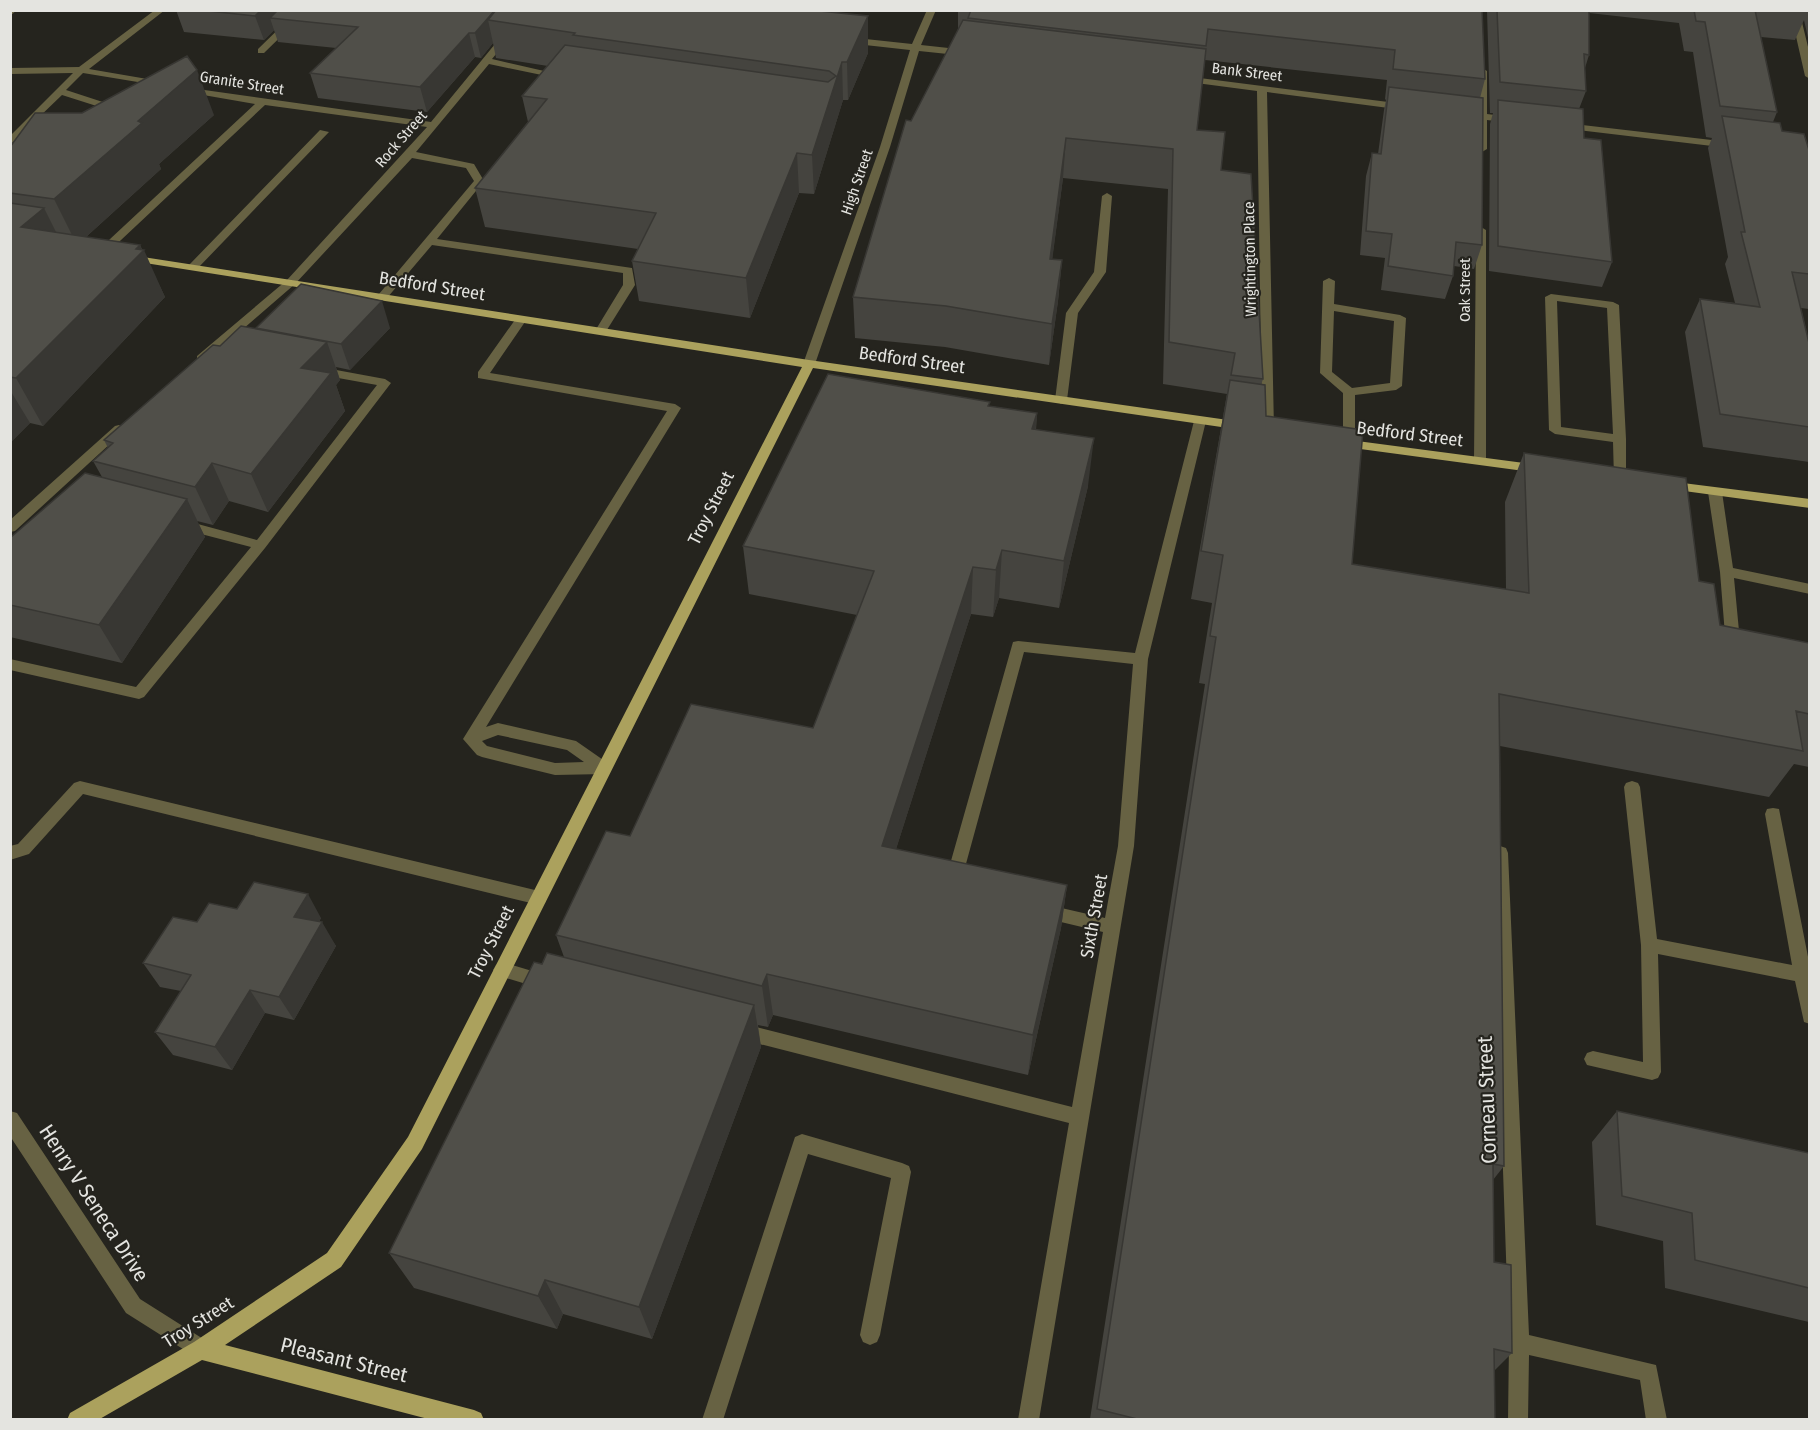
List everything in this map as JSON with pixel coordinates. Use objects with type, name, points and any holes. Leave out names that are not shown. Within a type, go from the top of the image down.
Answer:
[{"type":"main road","name":"Bedford Street","points":[[95,253],[809,364],[1274,430]]},
{"type":"main road","name":"Troy Street","points":[[77,1419],[201,1349],[334,1260],[415,1143],[809,364]]},
{"type":"main road","name":"Bedford Street","points":[[1326,440],[1551,470]]},
{"type":"main road","points":[[1656,484],[1809,504]]},
{"type":"main road","name":"Pleasant Street","points":[[201,1349],[474,1419]]},
{"type":"street","points":[[10,142],[81,70],[160,10]]},
{"type":"street","points":[[261,51],[304,10]]},
{"type":"street","name":"Rock Street","points":[[193,366],[291,282],[409,154],[528,10]]},
{"type":"street","name":"High Street","points":[[809,364],[885,147],[915,47],[932,10]]},
{"type":"street","points":[[1794,10],[1809,76]]},
{"type":"street","points":[[840,39],[981,55]]},
{"type":"street","points":[[1481,58],[1482,165]]},
{"type":"street","points":[[487,61],[572,78]]},
{"type":"street","name":"Granite Street","points":[[10,71],[81,70],[263,102],[434,125]]},
{"type":"street","name":"Bank Street","points":[[1174,78],[1413,108]]},
{"type":"street","name":"Wrightington Place","points":[[1262,89],[1274,430]]},
{"type":"street","points":[[58,91],[112,108],[106,116]]},
{"type":"street","points":[[95,253],[263,102]]},
{"type":"street","points":[[1448,113],[1518,121]]},
{"type":"street","points":[[10,121],[28,122]]},
{"type":"street","points":[[1553,125],[1740,146]]},
{"type":"street","points":[[193,267],[324,132]]},
{"type":"street","points":[[383,296],[479,181],[470,166],[409,154]]},
{"type":"street","points":[[1061,400],[1072,313],[1100,272],[1107,196]]},
{"type":"street","name":"Oak Street","points":[[1480,461],[1481,212]]},
{"type":"street","points":[[429,241],[628,270],[629,285],[601,331]]},
{"type":"street","points":[[1328,307],[1400,318],[1396,386],[1349,392],[1326,373],[1328,307],[1329,281]]},
{"type":"street","points":[[1620,439],[1555,430],[1551,297],[1613,305],[1620,439],[1621,479]]},
{"type":"street","points":[[471,739],[675,408],[482,375],[521,319]]},
{"type":"street","points":[[211,350],[233,355]]},
{"type":"street","points":[[10,664],[139,693],[260,545],[385,382],[303,367]]},
{"type":"street","points":[[1349,392],[1349,444]]},
{"type":"street","points":[[10,528],[58,492],[130,419]]},
{"type":"street","name":"Sixth Street","points":[[1028,1419],[1126,846],[1141,659],[1200,421]]},
{"type":"street","points":[[1714,492],[1727,572],[1732,635],[1754,639]]},
{"type":"street","points":[[167,521],[260,545]]},
{"type":"street","points":[[1727,572],[1809,588]]},
{"type":"street","points":[[963,891],[952,889],[1018,646],[1141,659]]},
{"type":"street","points":[[471,739],[498,729],[550,740],[571,745],[604,768]]},
{"type":"street","points":[[471,739],[482,751],[555,769],[604,768]]},
{"type":"street","points":[[10,853],[23,849],[80,787],[539,898]]},
{"type":"street","points":[[1593,1059],[1652,1072],[1649,945],[1632,787]]},
{"type":"street","points":[[1773,814],[1806,975],[1809,1016]]},
{"type":"street","name":"Corneau Street","points":[[1500,838],[1519,1343],[1518,1419]]},
{"type":"street","points":[[1032,908],[1112,927]]},
{"type":"street","points":[[1649,945],[1806,975]]},
{"type":"street","points":[[502,970],[562,986]]},
{"type":"street","points":[[723,1027],[1079,1117]]},
{"type":"street","name":"Henry V Seneca Drive","points":[[10,1119],[133,1306],[201,1349]]},
{"type":"street","points":[[712,1419],[802,1143],[902,1172],[870,1335]]},
{"type":"street","points":[[1519,1343],[1649,1372],[1656,1419]]},
{"type":"building","points":[[199,10],[261,10],[255,16]]},
{"type":"building","points":[[278,10],[495,10],[475,33],[469,33],[420,87],[310,73],[358,27],[270,18]]},
{"type":"building","points":[[496,10],[810,10],[868,16],[847,62],[842,62],[812,155],[797,153],[746,278],[632,261],[656,213],[475,188],[547,99],[522,96],[565,45],[828,82],[836,76],[829,71],[573,35],[575,33],[488,20]]},
{"type":"building","points":[[971,10],[1482,10],[1485,79],[1393,69],[1395,50],[1208,29],[1206,46],[968,18]]},
{"type":"building","points":[[1497,10],[1589,10],[1589,55],[1584,54],[1586,91],[1500,82]]},
{"type":"building","points":[[1694,10],[1755,10],[1777,112],[1720,106],[1705,22],[1696,21]]},
{"type":"building","points":[[963,20],[1206,49],[1197,130],[1225,132],[1221,170],[1251,174],[1263,379],[1231,375],[1235,353],[1169,342],[1173,149],[1066,138],[1050,259],[1062,260],[1052,324],[946,306],[853,297],[906,120],[911,121]]},
{"type":"building","points":[[187,56],[197,70],[138,121],[142,123],[54,199],[10,193],[10,147],[35,113],[82,113]]},
{"type":"building","points":[[1389,87],[1483,98],[1482,245],[1456,242],[1453,276],[1388,266],[1392,234],[1366,231],[1372,153],[1381,154]]},
{"type":"building","points":[[1498,100],[1583,109],[1584,138],[1601,140],[1612,262],[1498,246]]},
{"type":"building","points":[[1722,116],[1780,123],[1782,131],[1804,134],[1809,150],[1809,274],[1792,272],[1809,343],[1809,427],[1720,414],[1700,299],[1760,307],[1741,232],[1745,232]]},
{"type":"building","points":[[10,203],[44,208],[21,227],[140,245],[136,249],[144,250],[16,378],[10,377]]},
{"type":"building","points":[[301,284],[382,301],[341,344],[256,328]]},
{"type":"building","points":[[241,326],[327,342],[301,368],[331,373],[251,474],[212,463],[195,487],[93,461],[113,443],[104,440],[213,345],[220,346]]},
{"type":"building","points":[[828,374],[990,402],[988,406],[1037,413],[1032,429],[1094,438],[1064,561],[1002,550],[996,570],[973,567],[882,846],[1067,885],[1033,1035],[767,974],[762,986],[556,935],[606,831],[630,836],[691,704],[813,728],[874,571],[743,546]]},
{"type":"building","points":[[1230,380],[1265,385],[1266,416],[1363,430],[1352,564],[1529,593],[1524,453],[1686,478],[1699,581],[1714,584],[1720,625],[1809,643],[1809,714],[1796,711],[1803,751],[1499,694],[1504,1166],[1493,1164],[1494,1262],[1511,1265],[1512,1353],[1494,1349],[1495,1419],[1137,1419],[1097,1409],[1216,637],[1210,636],[1223,555],[1201,551]]},
{"type":"building","points":[[85,473],[187,499],[99,625],[10,605],[10,538]]},
{"type":"building","points":[[254,882],[308,894],[294,917],[322,922],[279,997],[250,990],[215,1047],[155,1032],[191,975],[143,963],[173,917],[197,922],[209,903],[237,909]]},
{"type":"building","points":[[547,953],[754,1005],[639,1307],[545,1280],[538,1296],[389,1253],[534,962],[542,964]]},
{"type":"building","points":[[1617,1111],[1809,1153],[1809,1288],[1695,1260],[1692,1213],[1622,1196]]}]
